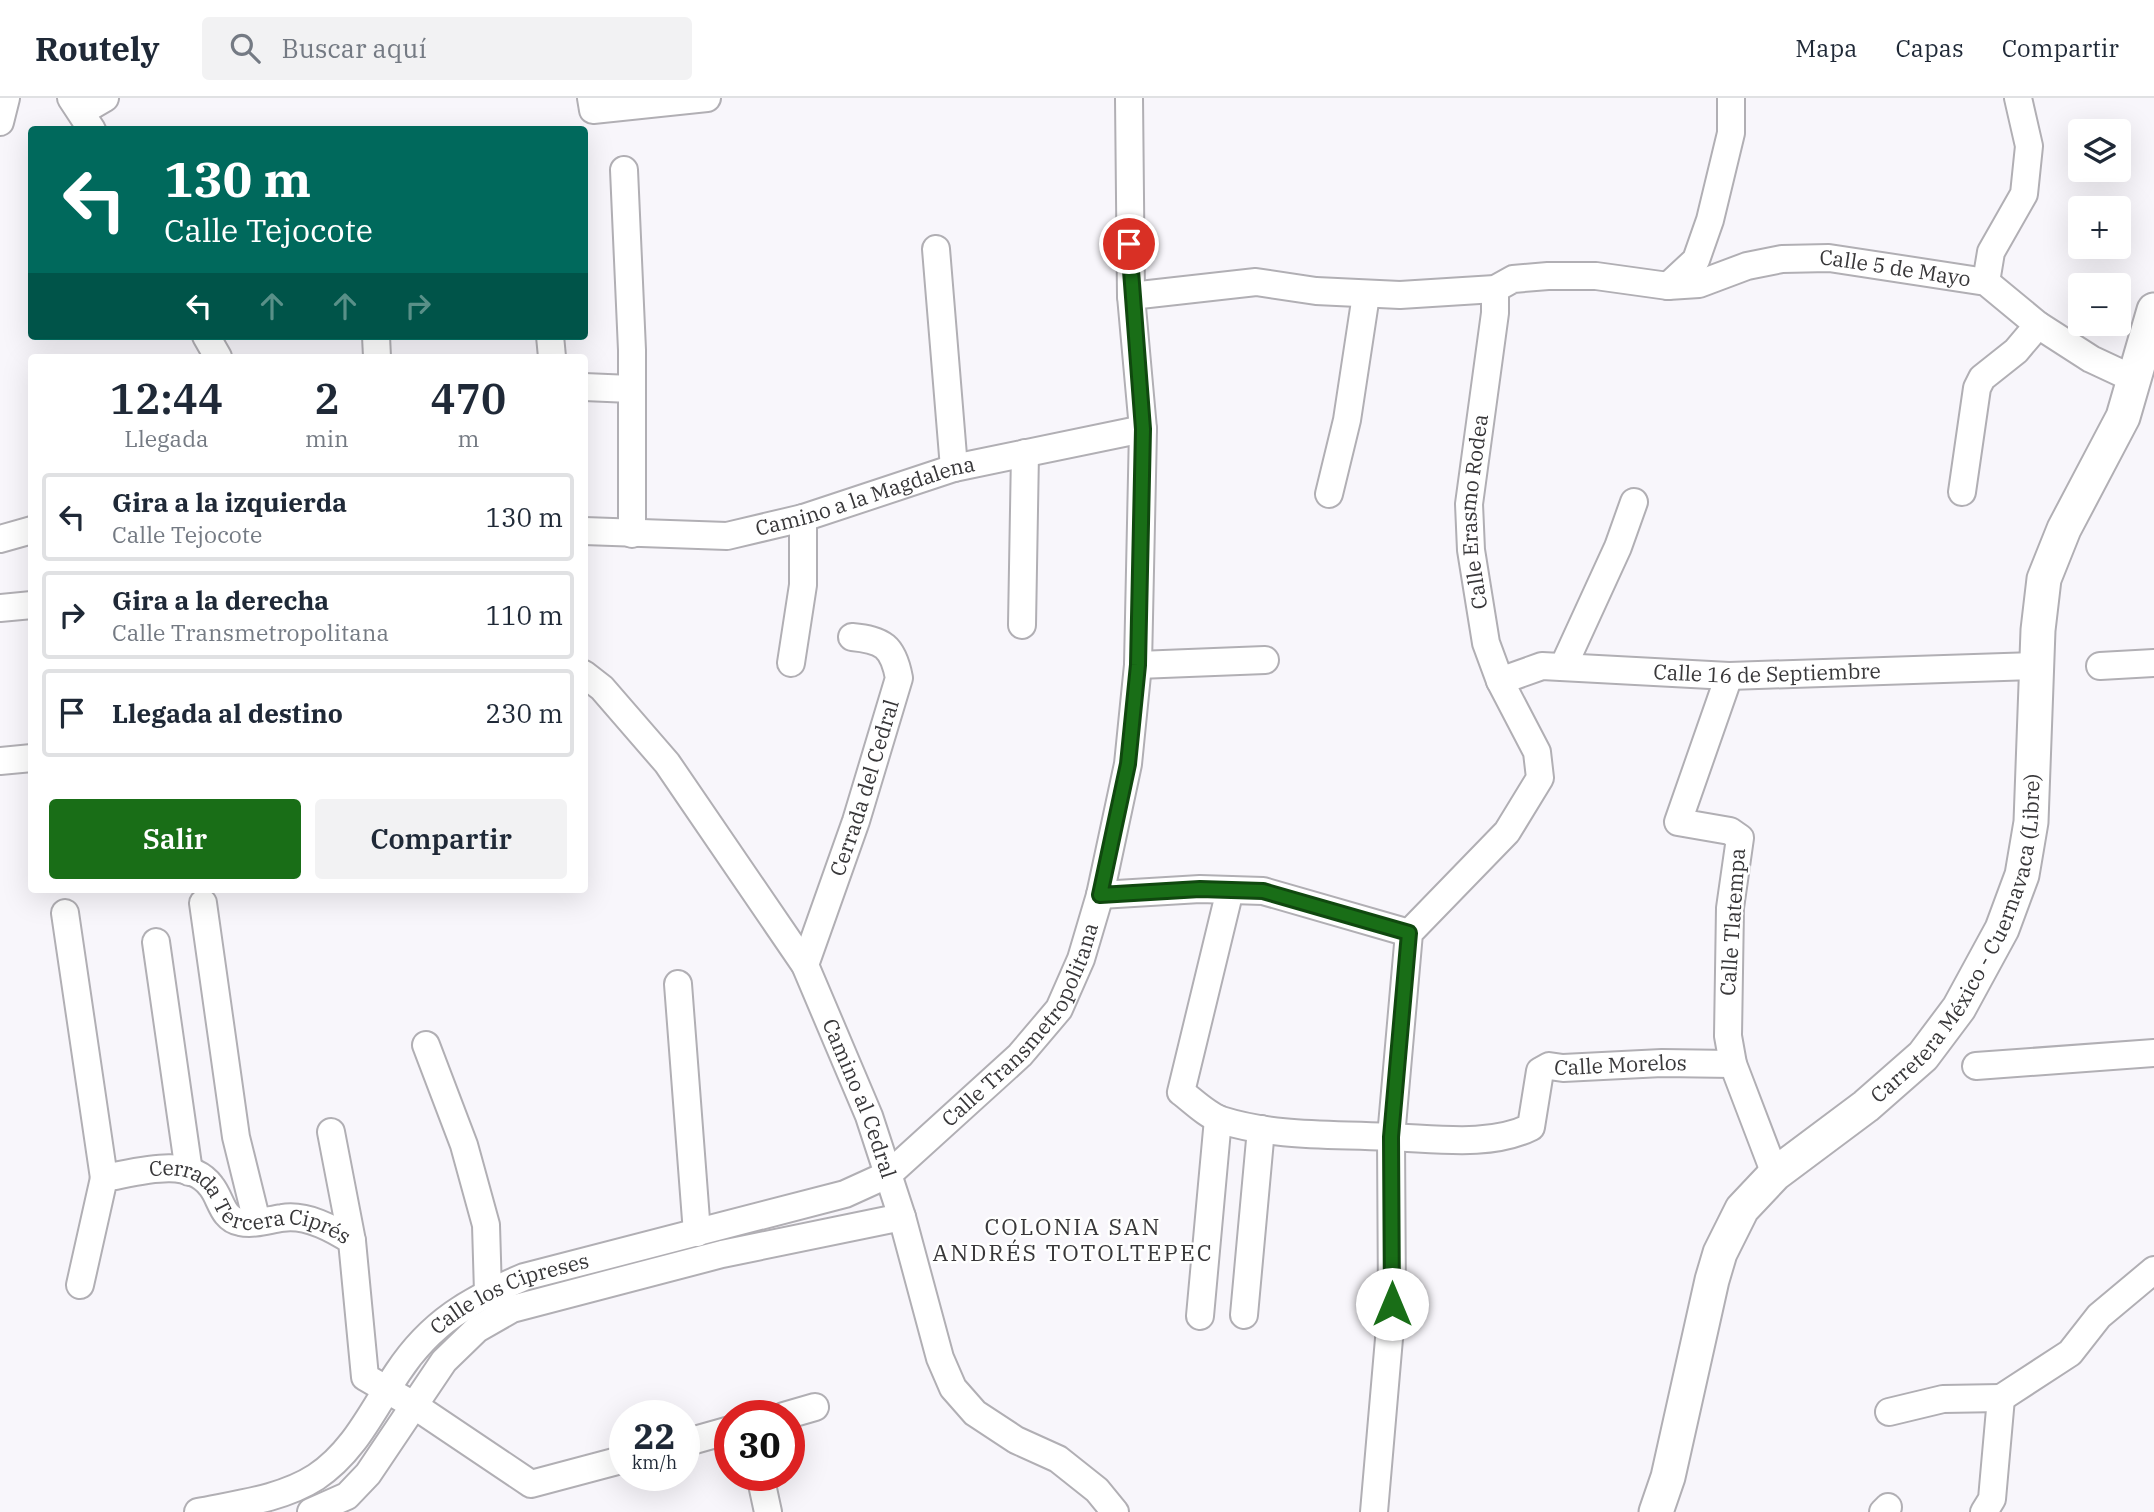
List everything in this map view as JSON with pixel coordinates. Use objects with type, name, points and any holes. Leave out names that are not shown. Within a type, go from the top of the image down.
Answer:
[{"type":"main road","name":"Carretera México - Cuernavaca (Libre)","points":[[1656,1512],[1668,1477],[1720,1253],[1742,1209],[1775,1174],[1875,1099],[1923,1056],[1959,1008],[1988,959],[2022,875],[2028,848],[2034,773],[2040,604],[2053,554],[2123,416],[2152,331]]},
{"type":"street","points":[[0,122],[6,98]]},
{"type":"street","points":[[81,113],[105,98]]},
{"type":"street","points":[[591,98],[593,110],[706,98]]},
{"type":"street","name":"Calle Transmetropolitana","points":[[889,1174],[1020,1055],[1059,1009],[1081,959],[1100,895],[1128,764],[1138,665],[1143,429],[1131,296],[1129,98]]},
{"type":"street","points":[[1668,286],[1696,260],[1710,220],[1731,133],[1731,98]]},
{"type":"street","points":[[1986,282],[1991,252],[2024,194],[2029,146],[2018,98]]},
{"type":"street","points":[[624,170],[631,389],[632,534]]},
{"type":"street","points":[[936,249],[954,468]]},
{"type":"street","name":"Calle 5 de Mayo","points":[[1131,296],[1256,282],[1366,295],[1495,289],[1513,279],[1548,276],[1597,276],[1668,286],[1699,284],[1747,266],[1782,259],[1829,258],[1986,282],[2038,324],[2091,359],[2136,380]]},
{"type":"street","name":"Calle Erasmo Rodea","points":[[1409,933],[1507,832],[1540,778],[1537,752],[1500,681],[1486,642],[1471,550],[1469,504],[1495,313],[1495,289]]},
{"type":"street","points":[[1329,494],[1347,420],[1366,295]]},
{"type":"street","points":[[1962,492],[1977,388],[1982,378],[2016,351],[2038,324]]},
{"type":"street","points":[[588,387],[631,389]]},
{"type":"street","name":"Camino a la Magdalena","points":[[588,531],[727,536],[803,518],[954,468],[1143,429]]},
{"type":"street","points":[[1021,625],[1025,453]]},
{"type":"street","points":[[1563,667],[1618,547],[1634,502]]},
{"type":"street","points":[[791,663],[803,585],[803,518]]},
{"type":"street","points":[[0,539],[28,531]]},
{"type":"street","points":[[0,608],[28,606]]},
{"type":"street","name":"Cerrada del Cedral","points":[[805,965],[856,821],[899,678],[896,660],[886,647],[875,639],[852,637]]},
{"type":"street","points":[[1138,665],[1265,660]]},
{"type":"street","points":[[2100,666],[2154,663]]},
{"type":"street","name":"Calle 16 de Septiembre","points":[[1500,681],[1542,666],[1729,676],[2036,666]]},
{"type":"street","name":"Calle Tlatempa","points":[[1729,676],[1678,821],[1730,831],[1740,838],[1730,908],[1727,1014],[1733,1064],[1775,1174]]},
{"type":"street","name":"Camino al Cedral","points":[[588,677],[602,688],[667,763],[805,965],[869,1116],[902,1217],[940,1358],[953,1388],[975,1413],[1017,1440],[1058,1459],[1097,1490],[1115,1512]]},
{"type":"street","points":[[0,761],[28,758]]},
{"type":"street","points":[[1230,890],[1181,1092],[1219,1119],[1261,1129],[1282,1133],[1391,1137]]},
{"type":"street","points":[[1100,895],[1263,891],[1409,933],[1391,1137],[1392,1304],[1374,1512]]},
{"type":"street","points":[[203,903],[236,1137],[257,1222]]},
{"type":"street","points":[[65,913],[104,1178]]},
{"type":"street","points":[[156,942],[190,1172]]},
{"type":"street","points":[[678,984],[697,1233]]},
{"type":"street","points":[[426,1045],[464,1145],[486,1225],[488,1292]]},
{"type":"street","points":[[1976,1066],[2154,1053]]},
{"type":"street","name":"Calle Morelos","points":[[1391,1137],[1441,1142],[1526,1130],[1534,1124],[1540,1071],[1549,1066],[1563,1068],[1662,1063],[1733,1064]]},
{"type":"street","points":[[1200,1316],[1219,1119]]},
{"type":"street","points":[[1244,1315],[1261,1129]]},
{"type":"street","points":[[331,1132],[352,1241]]},
{"type":"street","name":"Cerrada Tercera Ciprés","points":[[79,1285],[104,1178],[164,1168],[190,1172],[210,1184],[229,1217],[236,1222],[297,1217],[352,1241],[365,1377],[415,1406],[531,1484],[609,1463]]},
{"type":"street","name":"Calle los Cipreses","points":[[198,1512],[254,1501],[316,1477],[343,1454],[398,1371],[435,1326],[488,1292],[524,1277],[845,1194],[889,1174]]},
{"type":"street","name":"Calle los Cipreses","points":[[313,1512],[346,1496],[368,1474],[444,1361],[477,1329],[512,1309],[722,1254],[902,1217]]},
{"type":"street","points":[[1889,1412],[1943,1399],[2001,1398],[2070,1353],[2099,1316],[2154,1269]]},
{"type":"street","points":[[1984,1512],[1993,1499],[2001,1398]]},
{"type":"street","points":[[805,1411],[815,1408]]},
{"type":"street","points":[[313,1512],[316,1477]]},
{"type":"street","points":[[763,1491],[768,1512]]},
{"type":"district","name":"COLONIA SAN ANDRÉS TOTOLTEPEC","points":[[1073,1240]]},
{"type":"route","points":[[1129,244],[1143,429],[1138,665],[1128,764],[1100,895],[1200,889],[1263,891],[1409,933],[1391,1137],[1392,1304]]}]
